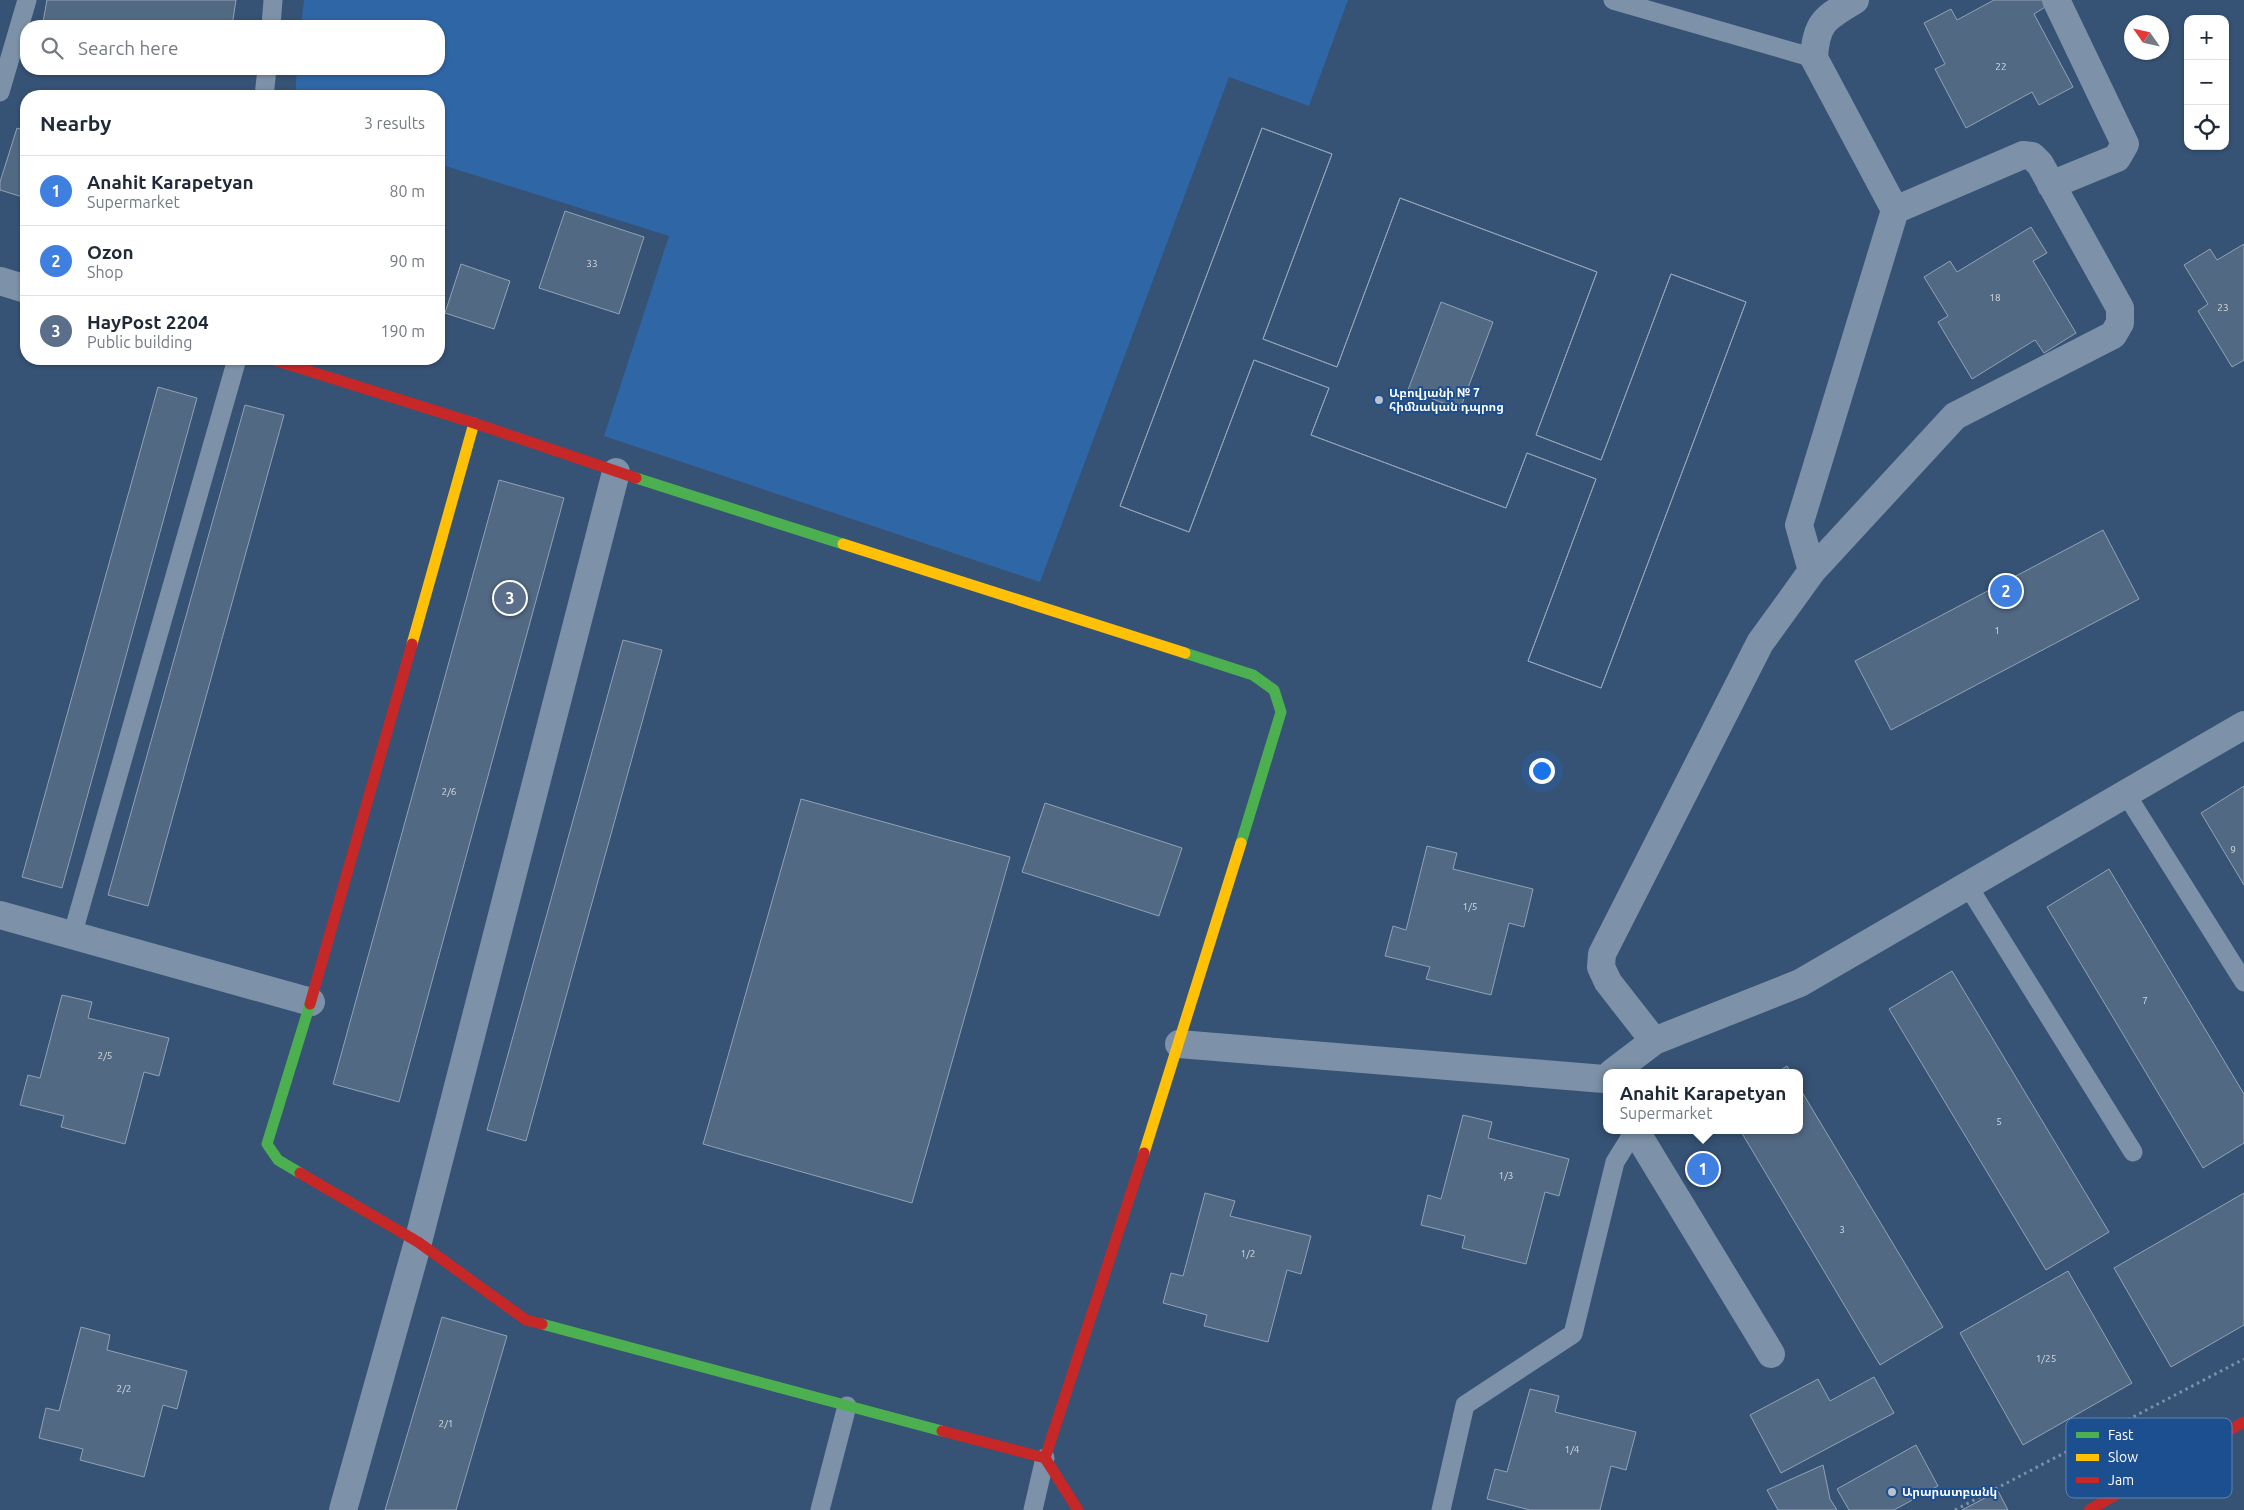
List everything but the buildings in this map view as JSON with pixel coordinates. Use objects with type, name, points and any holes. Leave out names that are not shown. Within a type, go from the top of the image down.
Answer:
[{"type":"street","points":[[1812,571],[1799,525],[1894,210],[1814,58],[1815,41],[1824,20],[1855,0]]},
{"type":"street","points":[[2052,185],[2116,158],[2125,144],[2056,0]]},
{"type":"street","points":[[1654,1041],[1608,982],[1601,968],[1602,954],[1760,643],[1812,571],[1955,416],[2113,335],[2120,323],[2120,308],[2040,164],[2032,156],[2023,155],[1894,210]]},
{"type":"street","points":[[0,281],[20,286]]},
{"type":"street","points":[[290,365],[616,472],[1252,675],[1274,690],[1281,712],[1179,1044],[1045,1458]]},
{"type":"street","points":[[474,424],[311,1002],[267,1144],[278,1160],[418,1242],[526,1320],[1045,1458],[1078,1510]]},
{"type":"street","points":[[343,1510],[418,1242],[616,472]]},
{"type":"street","points":[[1619,1069],[1654,1041],[1800,983],[2244,725]]},
{"type":"street","points":[[0,915],[311,1002]]},
{"type":"street","points":[[1179,1044],[1603,1078]]},
{"type":"street","points":[[1637,1134],[1771,1354]]},
{"type":"street","points":[[2232,1429],[2244,1422]]},
{"type":"street","points":[[2089,1510],[2110,1498]]},
{"type":"lane","points":[[21,20],[27,0]]},
{"type":"lane","points":[[271,20],[273,0]]},
{"type":"lane","points":[[1613,0],[1814,58]]},
{"type":"lane","points":[[0,92],[20,24]]},
{"type":"lane","points":[[264,90],[266,75]]},
{"type":"lane","points":[[72,936],[235,365]]},
{"type":"lane","points":[[2126,794],[2244,982]]},
{"type":"lane","points":[[1968,886],[2133,1152]]},
{"type":"lane","points":[[1441,1510],[1464,1406],[1573,1334],[1615,1162],[1632,1134]]},
{"type":"lane","points":[[820,1510],[847,1406]]},
{"type":"lane","points":[[1033,1510],[1045,1458]]},
{"type":"path","points":[[2131,1418],[2244,1359]]},
{"type":"path","points":[[1955,1510],[2066,1452]]},
{"type":"shaded area","points":[[304,0],[1348,0],[1309,106],[1229,77],[1040,582],[604,436],[669,236],[445,166],[445,90],[295,90],[297,75],[445,75],[445,20],[302,20]]},
{"type":"traffic: fast","points":[[636,478],[843,544]]},
{"type":"traffic: fast","points":[[1185,653],[1253,675],[1274,690],[1281,712],[1241,843]]},
{"type":"traffic: fast","points":[[300,1173],[278,1160],[267,1144],[310,1004]]},
{"type":"traffic: fast","points":[[542,1324],[942,1431]]},
{"type":"traffic: slow","points":[[412,644],[474,423]]},
{"type":"traffic: slow","points":[[843,544],[1185,653]]},
{"type":"traffic: slow","points":[[1144,1153],[1241,843]]},
{"type":"traffic: jam","points":[[290,365],[474,423],[636,478]]},
{"type":"traffic: jam","points":[[310,1004],[412,644]]},
{"type":"traffic: jam","points":[[1078,1510],[1045,1458],[1144,1153]]},
{"type":"traffic: jam","points":[[300,1173],[418,1242],[526,1320],[542,1324]]},
{"type":"traffic: jam","points":[[2232,1429],[2244,1422]]},
{"type":"traffic: jam","points":[[942,1431],[1045,1458]]},
{"type":"traffic: jam","points":[[2089,1510],[2110,1498]]},
{"type":"place","name":"Աբովյանի № 7 հիմնական դպրոց","points":[[1379,400]]},
{"type":"place","name":"Ozon","points":[[2006,591]]},
{"type":"place","name":"HayPost 2204","points":[[510,598]]},
{"type":"place","name":"Anahit Karapetyan","points":[[1703,1169]]},
{"type":"place","name":"Արարատբանկ","points":[[1892,1492]]}]
